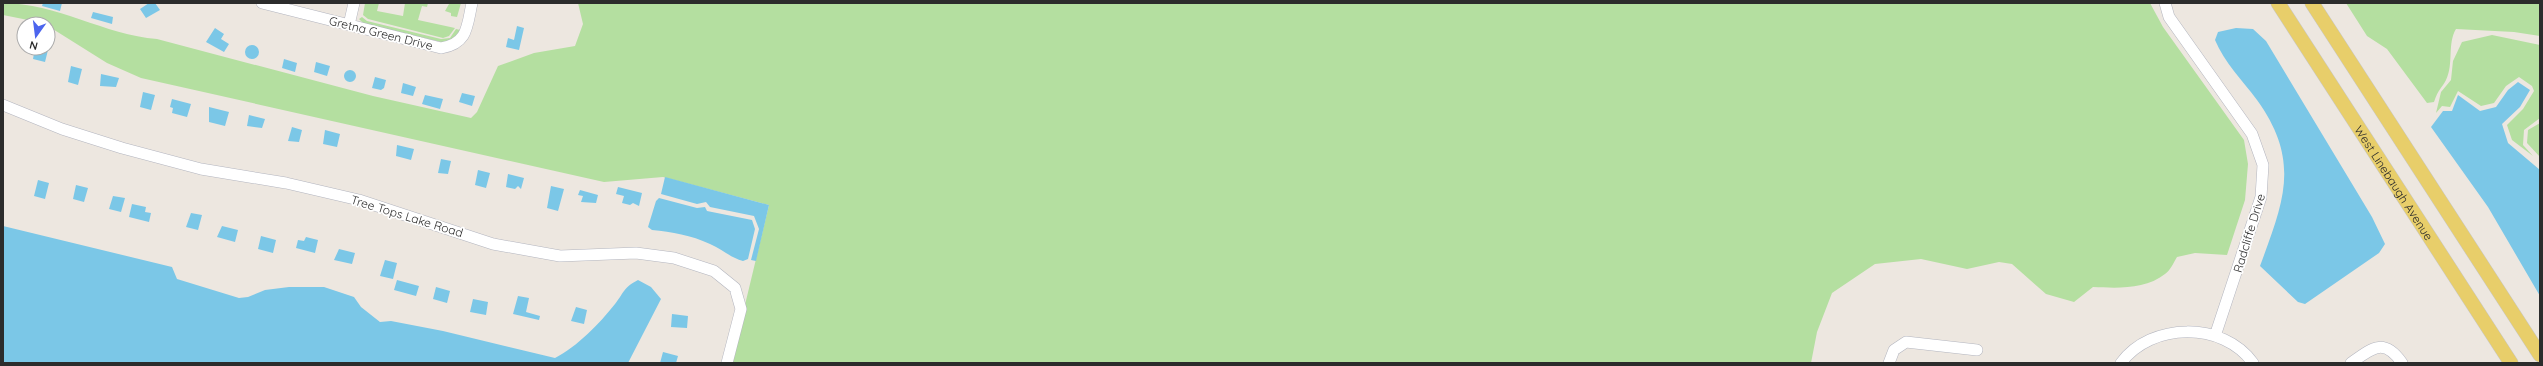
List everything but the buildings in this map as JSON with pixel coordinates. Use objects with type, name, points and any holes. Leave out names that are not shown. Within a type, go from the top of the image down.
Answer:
[{"type":"main road","name":"West Linebaugh Avenue","points":[[2278,3],[2511,363]]},
{"type":"main road","points":[[2312,3],[2540,355]]},
{"type":"street","name":"Gretna Green Drive","points":[[262,3],[444,48],[453,46],[461,40],[472,3]]},
{"type":"street","points":[[349,25],[354,3]]},
{"type":"street","name":"Radcliffe Drive","points":[[2165,3],[2169,17],[2252,134],[2263,165],[2261,197],[2215,336]]},
{"type":"street","name":"Tree Tops Lake Road","points":[[3,105],[62,129],[122,148],[201,169],[286,183],[359,200],[493,244],[560,256],[636,253],[667,257],[714,271],[735,288],[741,309],[727,363]]},
{"type":"street","points":[[2121,363],[2134,350],[2161,335],[2198,332],[2215,336],[2243,351],[2253,363]]},
{"type":"street","points":[[1889,363],[1894,350],[1906,342],[1977,350]]},
{"type":"street","points":[[2351,363],[2374,347],[2381,346],[2395,353],[2402,363]]},
{"type":"green space","points":[[3,3],[23,4],[42,8],[118,32],[157,39],[373,96],[471,118],[477,112],[498,66],[534,53],[575,46],[583,24],[578,3],[2150,3],[2163,27],[2244,140],[2248,164],[2245,200],[2227,255],[2195,253],[2177,257],[2169,271],[2149,283],[2130,287],[2093,287],[2074,302],[2046,294],[2012,264],[1999,262],[1967,269],[1921,259],[1875,264],[1832,293],[1817,332],[1811,363],[731,363],[769,205],[663,177],[604,182],[141,78],[107,63],[56,31],[56,16],[16,16],[16,18],[3,15]]},
{"type":"green space","points":[[365,3],[379,3],[377,11],[403,16],[405,3],[428,3],[427,7],[422,6],[418,20],[455,28],[449,36],[443,38],[368,19],[363,15]]},
{"type":"green space","points":[[447,3],[461,3],[457,17],[451,16],[451,13],[445,11],[449,4]]},
{"type":"green space","points":[[2346,3],[2540,3],[2540,36],[2514,32],[2456,29],[2453,35],[2450,67],[2446,80],[2438,91],[2434,102],[2427,103],[2387,49],[2367,36]]},
{"type":"green space","points":[[362,17],[367,21],[441,39],[450,38],[456,29],[460,30],[457,37],[445,43],[363,23],[359,19]]},
{"type":"green space","points":[[2492,35],[2540,45],[2540,118],[2524,130],[2523,145],[2533,156],[2512,140],[2507,125],[2523,109],[2534,91],[2532,86],[2519,77],[2506,86],[2494,103],[2481,106],[2458,91],[2450,107],[2442,106],[2436,113],[2441,92],[2451,80],[2453,61],[2462,42]]},
{"type":"green space","points":[[2540,123],[2540,157],[2527,143],[2528,130]]},
{"type":"water","points":[[43,3],[62,3],[60,11],[42,6]]},
{"type":"water","points":[[149,3],[155,3],[160,10],[146,18],[140,9]]},
{"type":"water","points":[[93,12],[113,17],[112,24],[91,18]]},
{"type":"water","points":[[517,26],[524,28],[519,50],[506,47],[508,38],[514,40]]},
{"type":"water","points":[[215,28],[224,34],[221,39],[229,44],[224,52],[206,42]]},
{"type":"water","points":[[2236,28],[2253,29],[2266,41],[2372,217],[2385,244],[2379,253],[2305,304],[2298,302],[2260,266],[2269,243],[2281,201],[2284,182],[2284,162],[2271,122],[2257,100],[2223,56],[2215,40],[2218,32]]},
{"type":"water","points":[[252,45],[257,47],[259,52],[257,57],[252,59],[247,57],[245,52],[247,47]]},
{"type":"water","points":[[34,56],[46,56],[45,62],[33,59]]},
{"type":"water","points":[[284,59],[297,63],[295,72],[282,68]]},
{"type":"water","points":[[316,62],[330,66],[327,76],[314,72]]},
{"type":"water","points":[[71,66],[82,69],[78,85],[68,82]]},
{"type":"water","points":[[348,70],[352,70],[356,76],[352,82],[348,82],[344,78],[344,74]]},
{"type":"water","points":[[101,74],[119,78],[116,87],[100,86]]},
{"type":"water","points":[[375,77],[386,80],[384,88],[381,90],[372,88]]},
{"type":"water","points":[[2518,82],[2530,90],[2520,107],[2502,124],[2508,143],[2540,170],[2540,296],[2488,207],[2431,127],[2443,111],[2452,111],[2458,95],[2480,111],[2496,107],[2508,90]]},
{"type":"water","points":[[403,83],[416,87],[413,96],[401,93]]},
{"type":"water","points":[[143,92],[155,95],[151,110],[140,107]]},
{"type":"water","points":[[462,93],[475,96],[472,106],[459,102]]},
{"type":"water","points":[[425,95],[443,99],[440,109],[422,104]]},
{"type":"water","points":[[172,99],[191,104],[187,117],[172,113],[173,108],[170,107]]},
{"type":"water","points":[[209,107],[229,112],[225,126],[209,122]]},
{"type":"water","points":[[249,115],[265,119],[262,128],[247,126]]},
{"type":"water","points":[[292,127],[302,130],[299,142],[288,141]]},
{"type":"water","points":[[325,130],[340,134],[337,147],[323,144]]},
{"type":"water","points":[[397,145],[414,149],[411,160],[396,156]]},
{"type":"water","points":[[441,159],[451,161],[448,174],[438,173]]},
{"type":"water","points":[[478,170],[490,173],[486,188],[475,185]]},
{"type":"water","points":[[508,174],[524,178],[521,189],[518,186],[515,189],[506,187]]},
{"type":"water","points":[[665,177],[769,205],[756,261],[751,260],[759,229],[754,216],[710,207],[706,202],[697,204],[661,194]]},
{"type":"water","points":[[38,180],[49,183],[45,199],[34,196]]},
{"type":"water","points":[[76,185],[88,188],[84,202],[73,199]]},
{"type":"water","points":[[551,186],[564,189],[558,211],[547,208]]},
{"type":"water","points":[[618,187],[642,193],[639,206],[633,203],[630,205],[622,203],[624,196],[616,194]]},
{"type":"water","points":[[580,190],[598,195],[596,203],[581,202],[583,196],[578,195]]},
{"type":"water","points":[[113,196],[125,198],[121,212],[109,209]]},
{"type":"water","points":[[659,198],[697,208],[705,207],[707,211],[752,220],[755,229],[748,259],[743,261],[739,260],[696,238],[652,230],[648,227],[656,201]]},
{"type":"water","points":[[132,204],[146,207],[145,212],[151,213],[149,222],[129,217]]},
{"type":"water","points":[[191,213],[202,215],[198,230],[186,227]]},
{"type":"water","points":[[3,226],[172,267],[177,279],[239,298],[248,297],[265,290],[289,287],[324,287],[354,297],[361,307],[380,322],[391,321],[443,331],[555,358],[572,348],[588,334],[615,304],[625,290],[638,280],[651,287],[661,299],[628,363],[3,363]]},
{"type":"water","points":[[222,226],[238,230],[235,242],[217,237]]},
{"type":"water","points":[[261,236],[276,240],[273,253],[258,249]]},
{"type":"water","points":[[306,237],[318,240],[315,253],[296,248],[298,240],[304,241]]},
{"type":"water","points":[[339,249],[355,253],[352,264],[334,260]]},
{"type":"water","points":[[385,260],[397,263],[393,279],[380,276]]},
{"type":"water","points":[[397,280],[419,286],[416,296],[394,290]]},
{"type":"water","points":[[436,287],[450,291],[447,303],[433,299]]},
{"type":"water","points":[[518,296],[529,298],[526,312],[540,316],[539,320],[513,314]]},
{"type":"water","points":[[473,299],[488,302],[486,315],[470,312]]},
{"type":"water","points":[[576,307],[587,310],[584,324],[571,321]]},
{"type":"water","points":[[672,314],[688,316],[687,328],[671,327]]},
{"type":"water","points":[[663,352],[678,356],[676,363],[660,363]]}]
